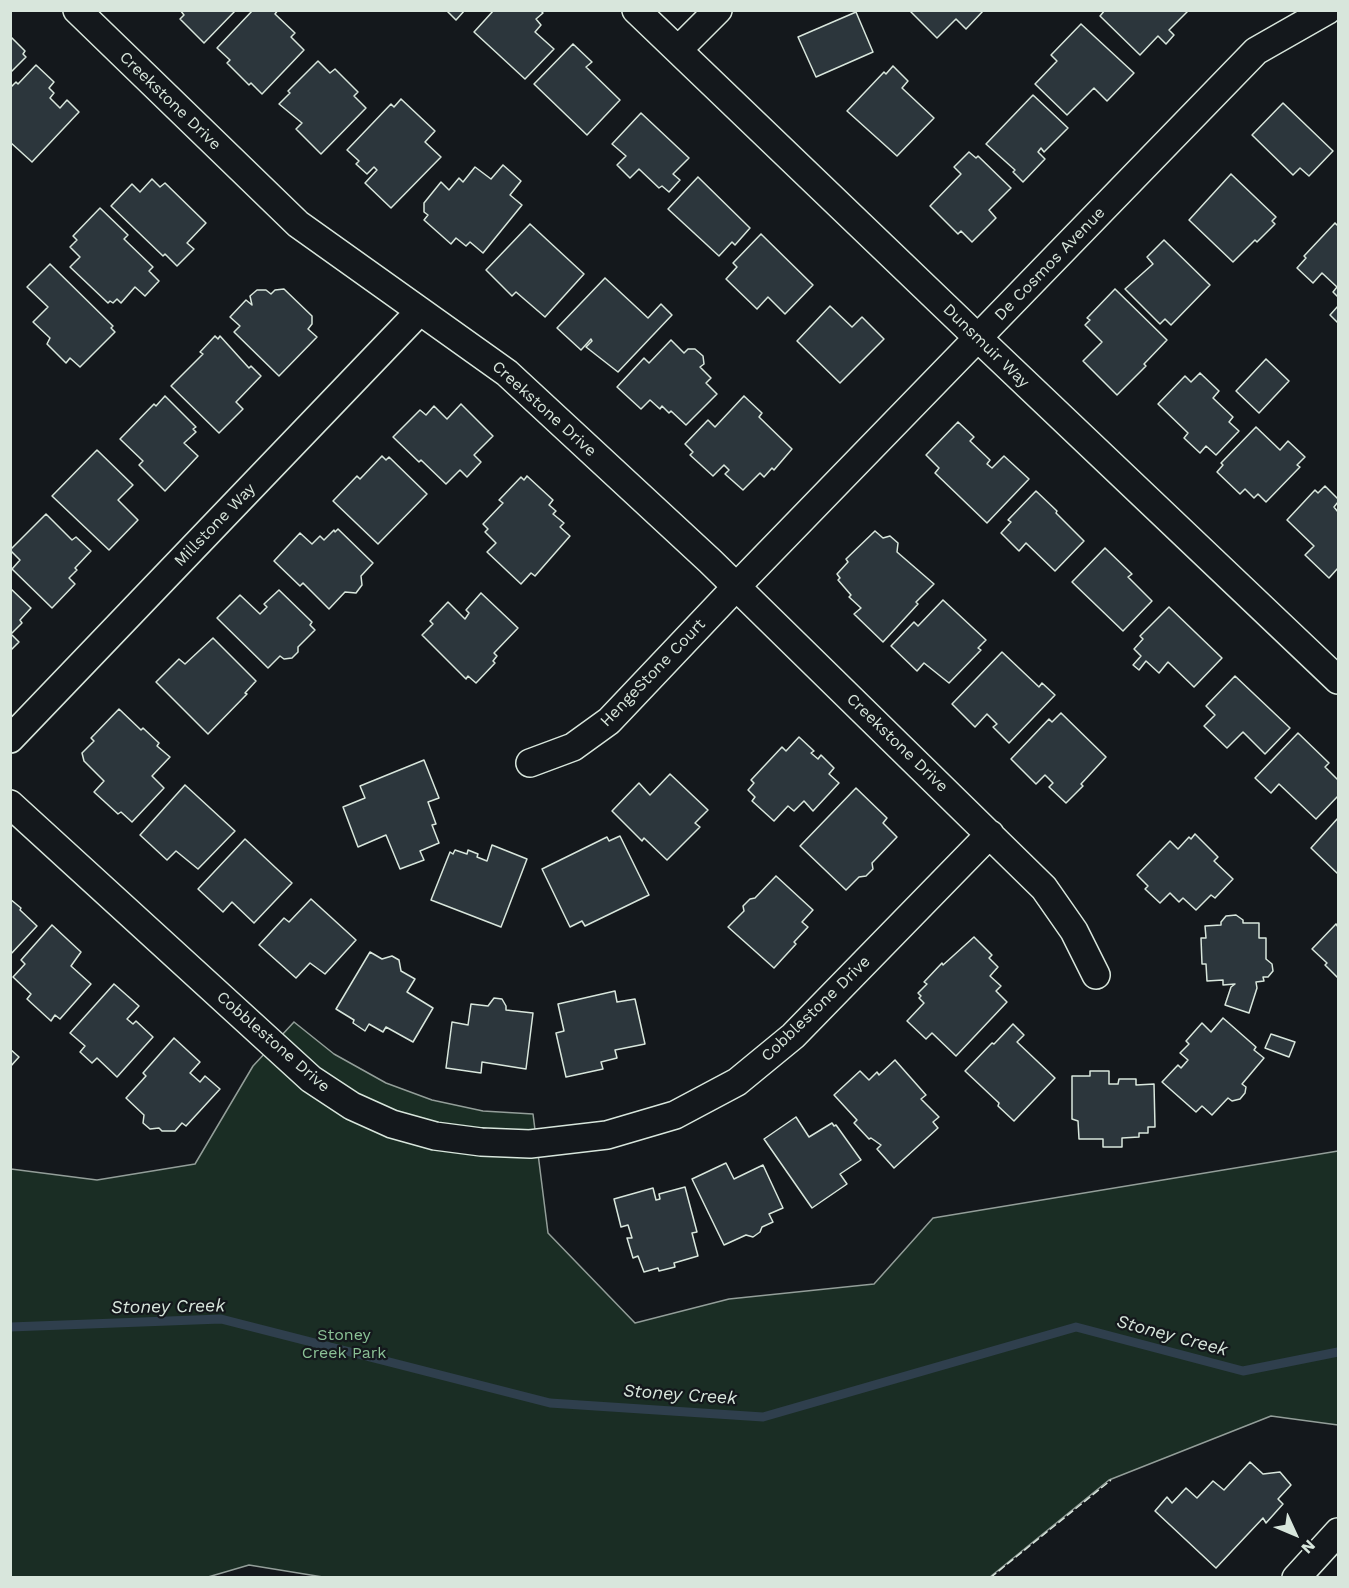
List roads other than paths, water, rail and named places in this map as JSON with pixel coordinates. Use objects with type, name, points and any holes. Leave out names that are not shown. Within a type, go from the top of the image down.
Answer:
[{"type":"street","name":"Creekstone Drive","points":[[77,10],[298,224],[507,373],[736,587],[1044,888],[1074,931],[1096,975]]},
{"type":"street","name":"Dunsmuir Way","points":[[636,10],[1338,680]]},
{"type":"street","points":[[678,50],[718,10]]},
{"type":"street","name":"De Cosmos Avenue","points":[[736,587],[1256,51],[1328,10]]},
{"type":"street","name":"Millstone Way","points":[[10,739],[420,311]]},
{"type":"street","name":"HengeStone Court","points":[[530,763],[573,747],[609,721],[736,587]]},
{"type":"street","name":"Cobblestone Drive","points":[[10,804],[311,1078],[352,1106],[392,1124],[435,1136],[481,1142],[530,1144],[607,1135],[675,1115],[737,1082],[793,1036],[990,834]]},
{"type":"street","points":[[1296,1578],[1336,1538]]},
{"type":"waterway","name":"Stoney Creek","points":[[10,1327],[221,1319],[550,1403],[763,1417],[1076,1327],[1243,1371],[1338,1352]]},
{"type":"park label","name":"Stoney Creek Park","points":[[344,1344]]}]
